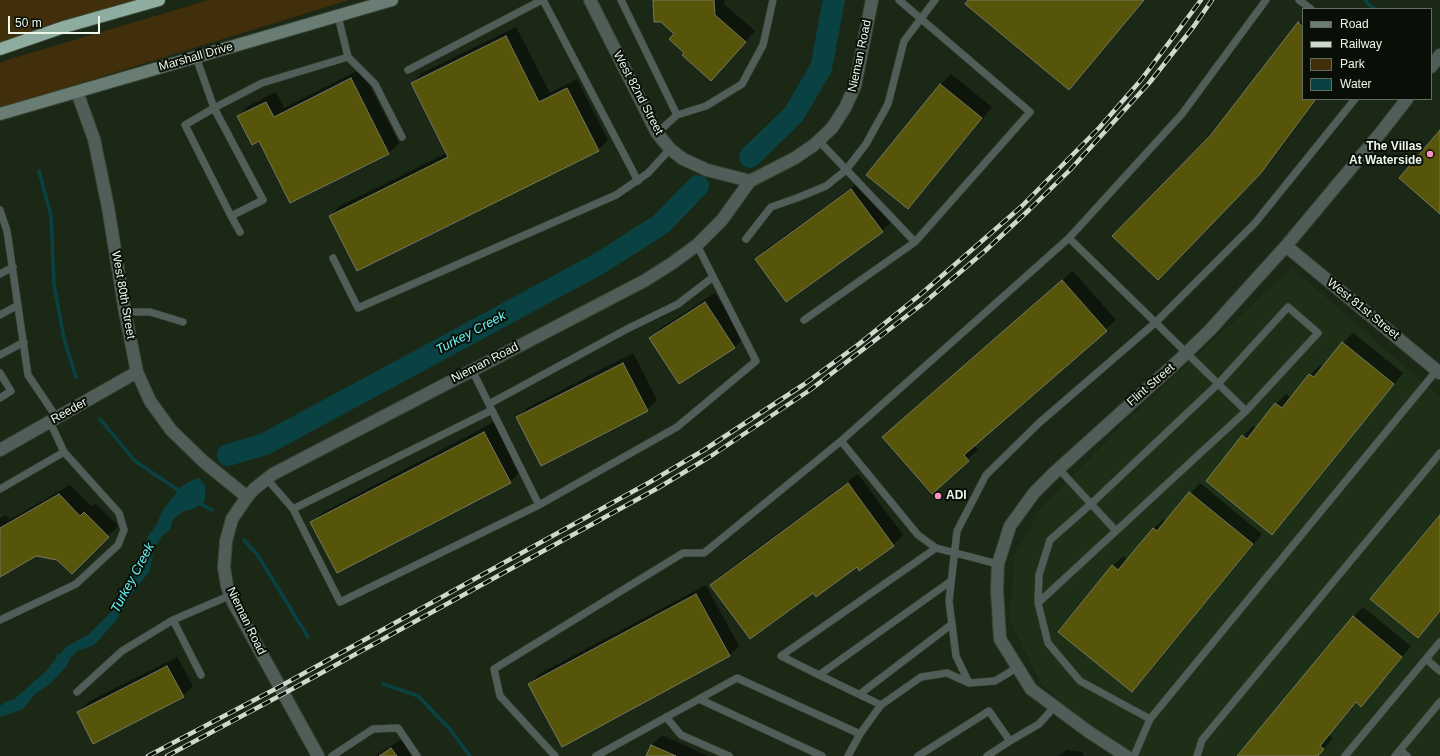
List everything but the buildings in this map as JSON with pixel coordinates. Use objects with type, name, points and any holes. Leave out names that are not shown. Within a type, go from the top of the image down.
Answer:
[{"type":"highway","points":[[0,49],[64,27],[159,0]]},
{"type":"street","name":"Marshall Drive","points":[[0,114],[392,0]]},
{"type":"street","name":"West 82nd Street","points":[[590,0],[656,133],[670,149],[683,159],[707,170],[750,181]]},
{"type":"street","name":"Nieman Road","points":[[318,756],[227,586],[224,567],[226,541],[232,519],[247,497],[254,489],[273,474],[644,281],[697,245],[722,220],[750,181],[795,158],[819,141],[832,128],[846,108],[851,97],[860,64],[872,0]]},
{"type":"street","points":[[1432,66],[1440,55]]},
{"type":"street","name":"West 80th Street","points":[[77,92],[94,140],[108,207],[125,312],[138,372],[150,401],[171,430],[247,497]]},
{"type":"street","name":"Flint Street","points":[[1055,706],[1031,689],[1000,639],[998,564],[1010,526],[1034,493],[1058,468],[1210,330],[1286,246],[1406,100]]},
{"type":"street","name":"West 81st Street","points":[[1286,246],[1439,372]]},
{"type":"street","name":"Reeder","points":[[0,450],[138,372]]},
{"type":"street","points":[[1055,706],[1089,732],[1126,756]]},
{"type":"lane","points":[[408,70],[543,0],[638,181]]},
{"type":"lane","points":[[620,0],[677,115]]},
{"type":"lane","points":[[656,133],[677,115],[706,106],[742,84],[763,45],[773,0]]},
{"type":"lane","points":[[804,320],[915,242],[1030,112],[899,0]]},
{"type":"lane","points":[[746,239],[771,207],[826,186],[846,170],[866,144],[888,104],[904,41],[935,0]]},
{"type":"lane","points":[[555,756],[500,696],[494,669],[683,553],[704,553],[841,441],[1069,238],[1182,114],[1266,0]]},
{"type":"lane","points":[[1300,0],[1310,8]]},
{"type":"lane","points":[[338,16],[348,57],[375,84],[402,137]]},
{"type":"lane","points":[[196,57],[214,108],[263,200],[231,216]]},
{"type":"lane","points":[[240,232],[185,125],[262,83],[348,57]]},
{"type":"lane","points":[[969,683],[956,656],[949,601],[957,531],[986,475],[1039,423],[1156,322],[1255,223],[1354,100]]},
{"type":"lane","points":[[819,141],[915,242]]},
{"type":"lane","points":[[333,258],[358,308],[616,195],[648,173],[670,149]]},
{"type":"lane","points":[[0,210],[7,231],[28,375],[53,420],[64,452],[119,514],[124,530],[118,545],[76,584],[0,620]]},
{"type":"lane","points":[[1069,238],[1246,411]]},
{"type":"lane","points":[[267,479],[293,509],[340,602],[540,505],[677,427],[756,361],[697,245]]},
{"type":"lane","points":[[0,274],[13,267]]},
{"type":"lane","points":[[293,509],[491,407],[627,329],[678,304],[713,277]]},
{"type":"lane","points":[[0,315],[18,305]]},
{"type":"lane","points":[[1038,603],[1246,411],[1318,333],[1288,308],[1218,384],[1092,503],[1050,540],[1039,575],[1038,603],[1048,643],[1080,681],[1150,718]]},
{"type":"lane","points":[[125,312],[150,312],[183,322]]},
{"type":"lane","points":[[0,355],[24,342]]},
{"type":"lane","points":[[472,370],[540,505]]},
{"type":"lane","points":[[1134,756],[1150,718],[1439,372]]},
{"type":"lane","points":[[0,373],[11,392],[0,398]]},
{"type":"lane","points":[[841,441],[918,535],[936,548],[998,564]]},
{"type":"lane","points":[[0,489],[64,452]]},
{"type":"lane","points":[[1197,756],[1202,740],[1440,453]]},
{"type":"lane","points":[[1058,468],[1092,503],[1116,531]]},
{"type":"lane","points":[[881,705],[781,656],[936,548]]},
{"type":"lane","points":[[819,675],[952,581]]},
{"type":"lane","points":[[77,692],[122,651],[173,620],[231,595]]},
{"type":"lane","points":[[173,620],[201,675]]},
{"type":"lane","points":[[860,694],[952,624]]},
{"type":"lane","points":[[1345,756],[1440,642]]},
{"type":"lane","points":[[1426,659],[1440,671]]},
{"type":"lane","points":[[848,756],[860,734],[881,705],[921,677],[947,673],[969,683],[995,681],[1018,667]]},
{"type":"lane","points":[[596,756],[737,678],[860,734]]},
{"type":"lane","points":[[699,699],[822,756]]},
{"type":"lane","points":[[1407,756],[1398,753],[1440,702]]},
{"type":"lane","points":[[987,756],[1039,724],[1055,706]]},
{"type":"lane","points":[[918,756],[989,711],[1010,741]]},
{"type":"lane","points":[[666,717],[681,734],[729,756]]},
{"type":"lane","points":[[332,756],[373,729],[398,728],[417,756]]},
{"type":"shaded area","points":[[1292,268],[1440,397],[1440,756],[1113,756],[1040,682],[1009,619],[1015,555],[1038,511],[1123,424]]},
{"type":"green space","points":[[0,0],[147,0],[0,50]]},
{"type":"green space","points":[[209,0],[349,0],[0,108],[0,63]]},
{"type":"water","points":[[199,478],[205,485],[205,500],[195,508],[184,511],[173,519],[170,530],[162,536],[155,547],[149,572],[131,595],[116,621],[94,645],[77,651],[71,657],[66,667],[51,683],[35,694],[23,709],[0,717],[0,706],[5,702],[13,700],[44,673],[56,659],[56,654],[59,655],[66,647],[89,634],[113,610],[118,596],[138,561],[148,536],[157,524],[162,511],[181,487],[192,480]]},
{"type":"waterway","name":"Turkey Creek","points":[[750,157],[794,114],[821,68],[834,0]]},
{"type":"waterway","points":[[1365,0],[1372,8]]},
{"type":"waterway","points":[[39,171],[51,216],[54,284],[64,339],[76,377]]},
{"type":"waterway","name":"Turkey Creek","points":[[228,455],[265,444],[600,263],[661,224],[698,186]]},
{"type":"waterway","points":[[100,419],[135,461],[181,492]]},
{"type":"waterway","points":[[199,503],[212,510]]},
{"type":"waterway","points":[[244,540],[257,554],[308,637]]},
{"type":"waterway","points":[[383,684],[418,696],[449,728],[470,756]]},
{"type":"railway","points":[[148,756],[279,687],[650,482],[704,450],[803,385],[859,344],[921,294],[1022,206],[1099,128],[1141,80],[1201,0]]},
{"type":"railway","points":[[167,756],[658,488],[711,456],[810,390],[925,302],[985,251],[1029,210],[1070,170],[1150,82],[1194,26],[1212,0]]},
{"type":"place","name":"The Villas At Waterside","points":[[1430,154]]},
{"type":"place","name":"ADI","points":[[938,496]]}]
